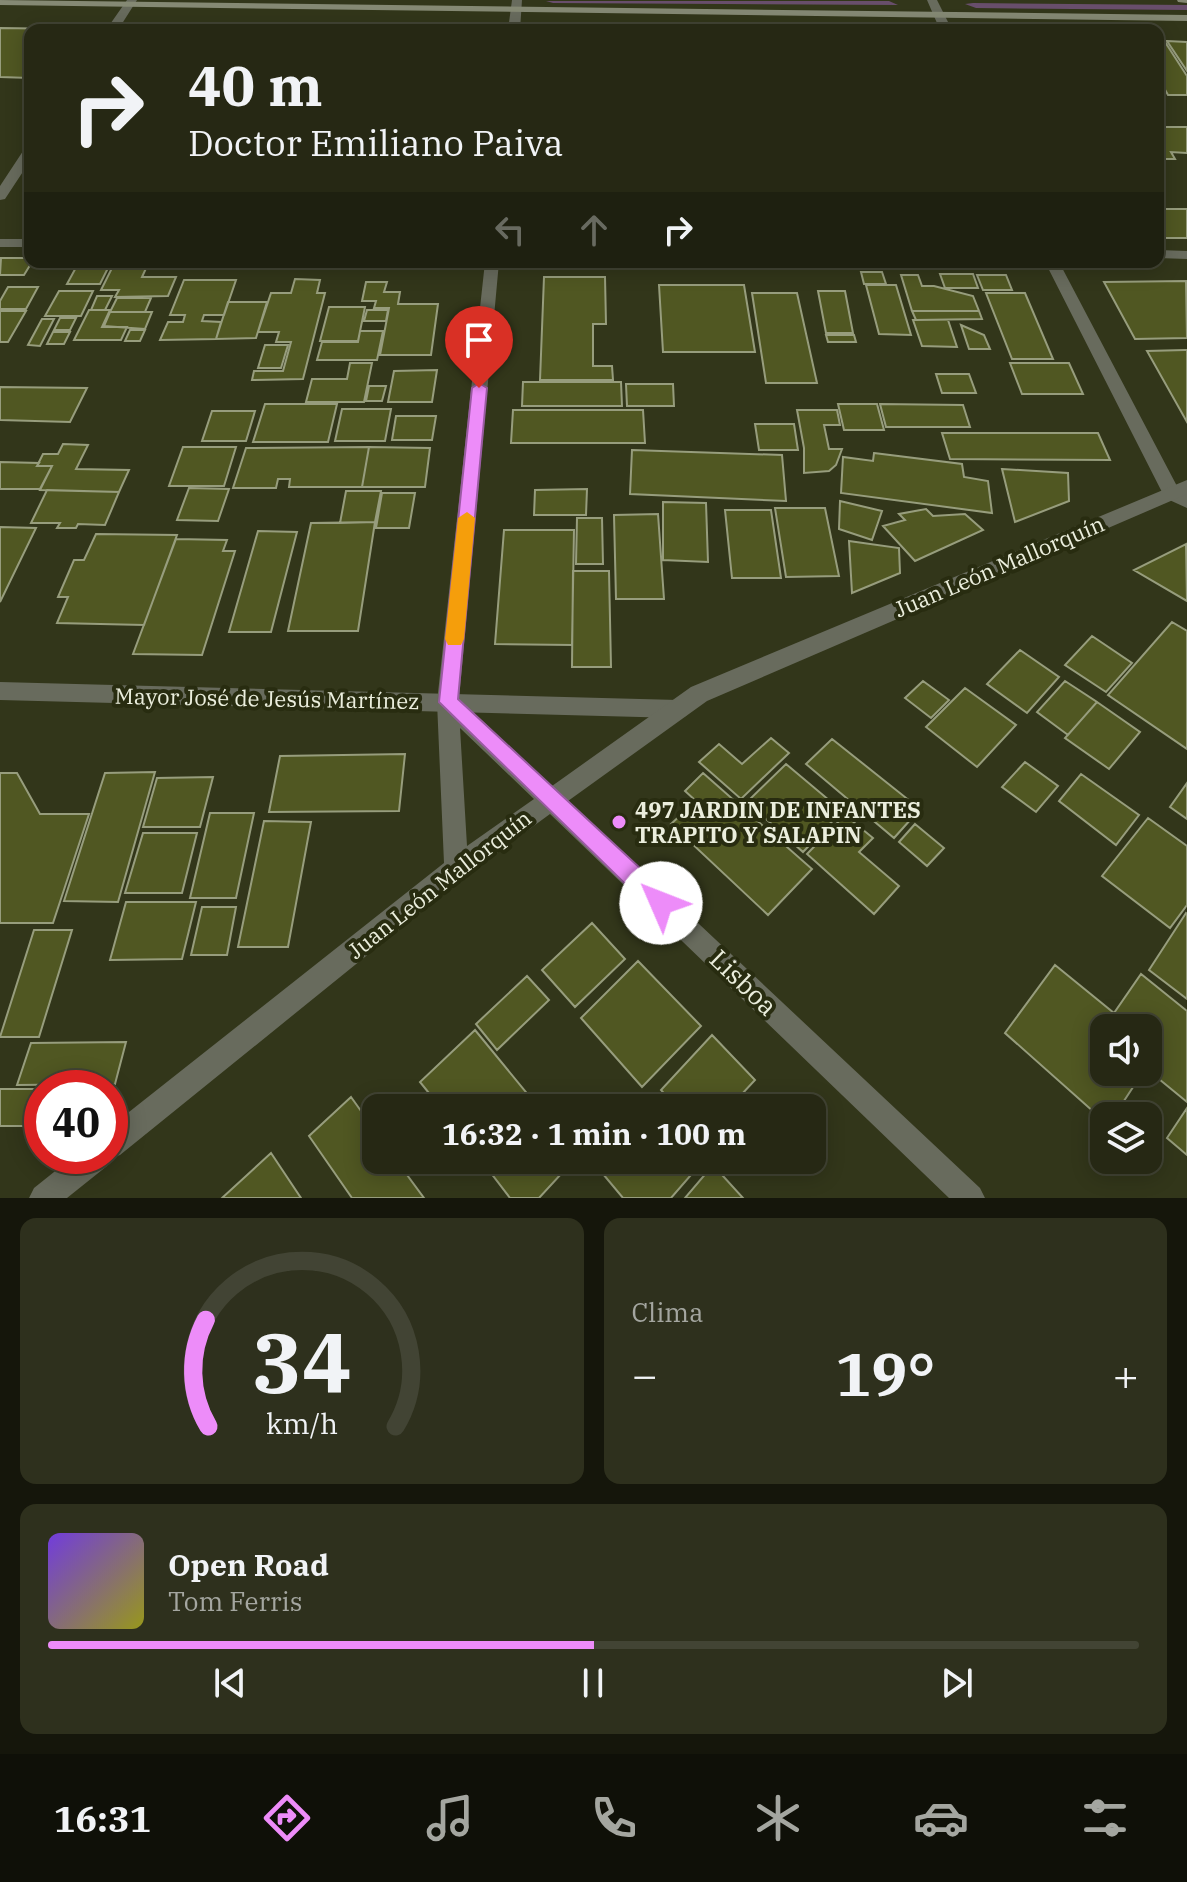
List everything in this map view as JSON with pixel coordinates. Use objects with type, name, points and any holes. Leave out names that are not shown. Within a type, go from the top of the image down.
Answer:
[{"type":"main road","points":[[0,2],[517,4],[1187,18]]},
{"type":"street","points":[[932,0],[943,24]]},
{"type":"street","points":[[116,24],[131,2]]},
{"type":"street","points":[[515,24],[517,4]]},
{"type":"street","points":[[0,196],[24,160]]},
{"type":"street","points":[[0,243],[24,243]]},
{"type":"street","points":[[1164,254],[1187,255]]},
{"type":"street","points":[[456,868],[448,702],[491,268]]},
{"type":"street","points":[[1055,268],[1182,494]]},
{"type":"street","name":"Juan León Mallorquín","points":[[128,1131],[456,868],[699,694],[1182,494]]},
{"type":"street","name":"Mayor José de Jesús Martínez","points":[[0,691],[678,709]]},
{"type":"street","name":"Lisboa","points":[[448,702],[970,1198]]},
{"type":"street","points":[[44,1198],[74,1174]]},
{"type":"shaded area","points":[[546,1],[889,1],[898,5],[553,3]]},
{"type":"shaded area","points":[[965,4],[1187,5],[1187,10],[976,8]]},
{"type":"building","points":[[0,28],[24,28],[24,78],[0,77]]},
{"type":"building","points":[[1167,41],[1187,42],[1187,71]]},
{"type":"building","points":[[1164,42],[1187,76],[1187,95],[1168,95],[1164,88]]},
{"type":"building","points":[[1164,127],[1187,127],[1187,153],[1171,152],[1175,159],[1164,159]]},
{"type":"building","points":[[1164,209],[1187,209],[1187,238],[1164,238]]},
{"type":"building","points":[[1,258],[24,258],[24,268],[28,268],[24,275],[0,275]]},
{"type":"building","points":[[76,268],[108,268],[100,284],[67,284]]},
{"type":"building","points":[[112,268],[146,268],[142,277],[176,277],[168,296],[115,297],[119,290],[101,290]]},
{"type":"building","points":[[861,272],[882,272],[886,284],[864,284]]},
{"type":"building","points":[[940,274],[973,274],[978,288],[945,288]]},
{"type":"building","points":[[901,275],[918,275],[922,286],[973,296],[979,311],[912,311]]},
{"type":"building","points":[[977,275],[1006,275],[1012,290],[983,290]]},
{"type":"building","points":[[544,277],[605,277],[606,324],[593,324],[593,366],[612,366],[613,380],[540,380]]},
{"type":"building","points":[[295,279],[320,280],[317,293],[325,293],[303,379],[252,380],[254,371],[283,371],[291,342],[276,342],[279,332],[258,332],[271,293],[291,293]]},
{"type":"building","points":[[184,280],[236,280],[224,315],[204,315],[202,321],[221,322],[216,339],[160,340],[168,322],[183,322],[185,315],[170,315]]},
{"type":"building","points":[[1186,281],[1187,338],[1135,339],[1104,282]]},
{"type":"building","points":[[366,282],[387,282],[384,292],[400,292],[398,304],[438,304],[431,355],[380,355],[389,308],[374,308],[376,301],[362,301]]},
{"type":"building","points":[[659,285],[744,285],[755,352],[663,352]]},
{"type":"building","points":[[866,285],[896,285],[911,335],[879,334]]},
{"type":"building","points":[[8,287],[38,287],[26,309],[0,309],[0,301]]},
{"type":"building","points":[[59,291],[93,291],[81,316],[45,316]]},
{"type":"building","points":[[818,291],[845,291],[853,333],[826,333]]},
{"type":"building","points":[[752,293],[797,293],[817,383],[766,383]]},
{"type":"building","points":[[986,293],[1025,293],[1053,359],[1012,359]]},
{"type":"building","points":[[97,296],[112,296],[105,310],[91,310]]},
{"type":"building","points":[[117,298],[151,298],[145,312],[110,312]]},
{"type":"building","points":[[228,302],[267,302],[256,338],[216,339]]},
{"type":"building","points":[[329,307],[365,307],[358,341],[320,341]]},
{"type":"building","points":[[89,310],[110,310],[102,327],[127,327],[121,340],[74,340]]},
{"type":"building","points":[[367,310],[388,310],[386,321],[364,321]]},
{"type":"building","points":[[0,311],[26,311],[8,342],[0,342]]},
{"type":"building","points":[[912,311],[979,311],[982,319],[916,320]]},
{"type":"building","points":[[110,312],[152,312],[145,329],[104,326]]},
{"type":"building","points":[[60,318],[76,318],[70,330],[54,330]]},
{"type":"building","points":[[42,319],[54,319],[40,346],[28,345]]},
{"type":"building","points":[[913,320],[948,320],[957,347],[922,346]]},
{"type":"building","points":[[961,325],[984,335],[990,349],[969,349]]},
{"type":"building","points":[[130,330],[145,330],[140,341],[125,341]]},
{"type":"building","points":[[360,331],[383,331],[377,360],[317,360],[322,342],[358,342]]},
{"type":"building","points":[[53,332],[70,332],[64,344],[47,344]]},
{"type":"building","points":[[826,335],[854,335],[856,342],[828,342]]},
{"type":"building","points":[[265,345],[288,345],[281,368],[258,368]]},
{"type":"building","points":[[1187,350],[1187,422],[1147,351]]},
{"type":"building","points":[[350,363],[372,363],[364,402],[306,402],[312,379],[347,379]]},
{"type":"building","points":[[1010,363],[1069,363],[1083,394],[1022,394]]},
{"type":"building","points":[[437,370],[432,402],[388,402],[394,371]]},
{"type":"building","points":[[936,374],[969,374],[976,393],[942,393]]},
{"type":"building","points":[[523,382],[621,382],[622,406],[522,406]]},
{"type":"building","points":[[626,384],[673,384],[674,406],[627,406]]},
{"type":"building","points":[[369,386],[386,386],[382,401],[366,401]]},
{"type":"building","points":[[0,387],[87,388],[70,422],[0,420]]},
{"type":"building","points":[[265,404],[337,404],[328,442],[253,442]]},
{"type":"building","points":[[838,404],[877,404],[884,430],[844,430]]},
{"type":"building","points":[[880,404],[963,405],[970,427],[886,427]]},
{"type":"building","points":[[342,409],[391,409],[385,441],[335,441]]},
{"type":"building","points":[[513,410],[643,410],[645,443],[511,443]]},
{"type":"building","points":[[797,410],[837,410],[840,425],[824,425],[829,449],[842,449],[836,465],[829,471],[804,473],[804,448]]},
{"type":"building","points":[[212,411],[255,411],[246,441],[202,441]]},
{"type":"building","points":[[396,416],[436,416],[432,440],[392,440]]},
{"type":"building","points":[[755,424],[794,424],[798,450],[759,450]]},
{"type":"building","points":[[942,433],[1098,433],[1110,460],[950,459]]},
{"type":"building","points":[[63,444],[88,445],[76,469],[129,470],[119,492],[40,490],[52,466],[37,466],[43,454],[58,454]]},
{"type":"building","points":[[183,447],[236,447],[224,486],[169,486]]},
{"type":"building","points":[[369,447],[362,487],[289,487],[290,479],[278,479],[276,488],[233,488],[246,448]]},
{"type":"building","points":[[369,447],[430,448],[425,487],[362,487]]},
{"type":"building","points":[[632,450],[782,455],[786,501],[630,494]]},
{"type":"building","points":[[874,453],[962,464],[964,477],[988,481],[992,513],[841,493],[843,457],[873,461]]},
{"type":"building","points":[[0,462],[52,466],[40,489],[0,489]]},
{"type":"building","points":[[1002,469],[1068,473],[1069,501],[1015,522]]},
{"type":"building","points":[[189,488],[229,489],[218,521],[177,520]]},
{"type":"building","points":[[587,489],[586,515],[534,515],[535,490]]},
{"type":"building","points":[[47,490],[119,492],[105,525],[78,524],[76,528],[57,528],[60,523],[31,523]]},
{"type":"building","points":[[346,491],[381,491],[375,522],[340,523]]},
{"type":"building","points":[[382,493],[415,493],[409,528],[376,528]]},
{"type":"building","points":[[840,501],[882,511],[872,540],[839,529]]},
{"type":"building","points":[[663,502],[706,503],[708,562],[663,560]]},
{"type":"building","points":[[775,508],[825,508],[839,576],[786,577]]},
{"type":"building","points":[[926,509],[933,516],[965,514],[983,530],[915,561],[883,526],[905,520],[899,514]]},
{"type":"building","points":[[725,510],[771,510],[781,578],[732,578]]},
{"type":"building","points":[[658,514],[664,599],[616,599],[614,515]]},
{"type":"building","points":[[577,518],[602,518],[603,564],[576,564]]},
{"type":"building","points":[[375,522],[358,631],[288,631],[311,523]]},
{"type":"building","points":[[0,527],[36,528],[0,602]]},
{"type":"building","points":[[504,530],[574,530],[572,645],[495,644]]},
{"type":"building","points":[[258,531],[297,532],[271,632],[229,632]]},
{"type":"building","points":[[96,534],[177,535],[144,625],[57,623],[68,597],[58,597],[74,560],[84,560]]},
{"type":"building","points":[[176,539],[227,540],[223,551],[235,551],[202,655],[133,654]]},
{"type":"building","points":[[849,541],[899,548],[900,573],[852,593]]},
{"type":"building","points":[[1186,544],[1187,601],[1134,570]]},
{"type":"building","points":[[573,571],[609,571],[611,667],[572,667]]},
{"type":"building","points":[[1172,622],[1187,631],[1187,749],[1108,695]]},
{"type":"building","points":[[1092,636],[1132,663],[1106,692],[1065,665]]},
{"type":"building","points":[[1020,650],[1059,677],[1027,713],[987,684]]},
{"type":"building","points":[[923,681],[949,700],[931,718],[905,698]]},
{"type":"building","points":[[1065,681],[1097,702],[1068,735],[1037,712]]},
{"type":"building","points":[[965,688],[1016,725],[977,767],[926,727]]},
{"type":"building","points":[[1097,702],[1140,732],[1109,769],[1065,738]]},
{"type":"building","points":[[771,738],[789,753],[741,799],[699,762],[719,744],[742,764]]},
{"type":"building","points":[[832,739],[920,809],[894,838],[806,764]]},
{"type":"building","points":[[405,754],[399,811],[269,812],[280,756]]},
{"type":"building","points":[[1025,762],[1058,786],[1036,812],[1002,787]]},
{"type":"building","points":[[786,764],[842,811],[803,852],[747,802]]},
{"type":"building","points":[[155,772],[118,902],[64,901],[105,773]]},
{"type":"building","points":[[0,773],[17,773],[40,814],[89,814],[53,923],[0,923]]},
{"type":"building","points":[[703,773],[812,869],[768,915],[671,824],[696,801],[685,791]]},
{"type":"building","points":[[1081,774],[1139,815],[1116,845],[1059,801]]},
{"type":"building","points":[[213,777],[200,827],[143,827],[157,778]]},
{"type":"building","points":[[1187,783],[1187,819],[1170,807]]},
{"type":"building","points":[[210,813],[254,813],[236,898],[190,898]]},
{"type":"building","points":[[845,815],[873,838],[859,852],[899,886],[874,914],[807,854]]},
{"type":"building","points":[[1148,818],[1187,846],[1187,905],[1170,928],[1102,876]]},
{"type":"building","points":[[264,821],[311,822],[288,947],[238,947]]},
{"type":"building","points":[[915,824],[944,848],[927,866],[899,842]]},
{"type":"building","points":[[143,833],[197,833],[182,893],[125,893]]},
{"type":"building","points":[[126,902],[196,902],[182,959],[110,960]]},
{"type":"building","points":[[202,907],[236,907],[227,955],[191,955]]},
{"type":"building","points":[[1187,914],[1187,999],[1149,970]]},
{"type":"building","points":[[592,923],[625,959],[575,1007],[542,970]]},
{"type":"building","points":[[34,930],[72,930],[39,1037],[0,1037]]},
{"type":"building","points":[[638,961],[701,1026],[642,1087],[581,1018]]},
{"type":"building","points":[[1055,965],[1114,1013],[1141,974],[1187,1011],[1187,1102],[1162,1081],[1162,1014],[1090,1014],[1090,1086],[1134,1086],[1123,1102],[1090,1102],[1090,1109],[1005,1033]]},
{"type":"building","points":[[527,976],[549,1000],[497,1050],[476,1024]]},
{"type":"building","points":[[475,1030],[528,1094],[430,1094],[420,1082]]},
{"type":"building","points":[[712,1035],[755,1080],[742,1094],[665,1094],[661,1090]]},
{"type":"building","points":[[126,1042],[119,1070],[24,1070],[24,1085],[17,1085],[31,1043]]},
{"type":"building","points":[[0,1089],[24,1089],[24,1126],[0,1126]]},
{"type":"building","points":[[351,1097],[362,1112],[362,1174],[406,1174],[424,1198],[352,1198],[309,1136]]},
{"type":"building","points":[[1187,1108],[1187,1155],[1167,1138]]},
{"type":"building","points":[[271,1153],[301,1198],[222,1198]]},
{"type":"building","points":[[492,1174],[561,1174],[539,1198],[510,1198]]},
{"type":"building","points":[[603,1174],[692,1174],[671,1198],[623,1198]]},
{"type":"building","points":[[705,1174],[721,1174],[743,1198],[685,1198]]},
{"type":"slow traffic","points":[[455,639],[467,518]]},
{"type":"place","name":"497 JARDIN DE INFANTES TRAPITO Y SALAPIN","points":[[619,822]]},
{"type":"route","points":[[479,388],[448,702],[661,903]]}]
